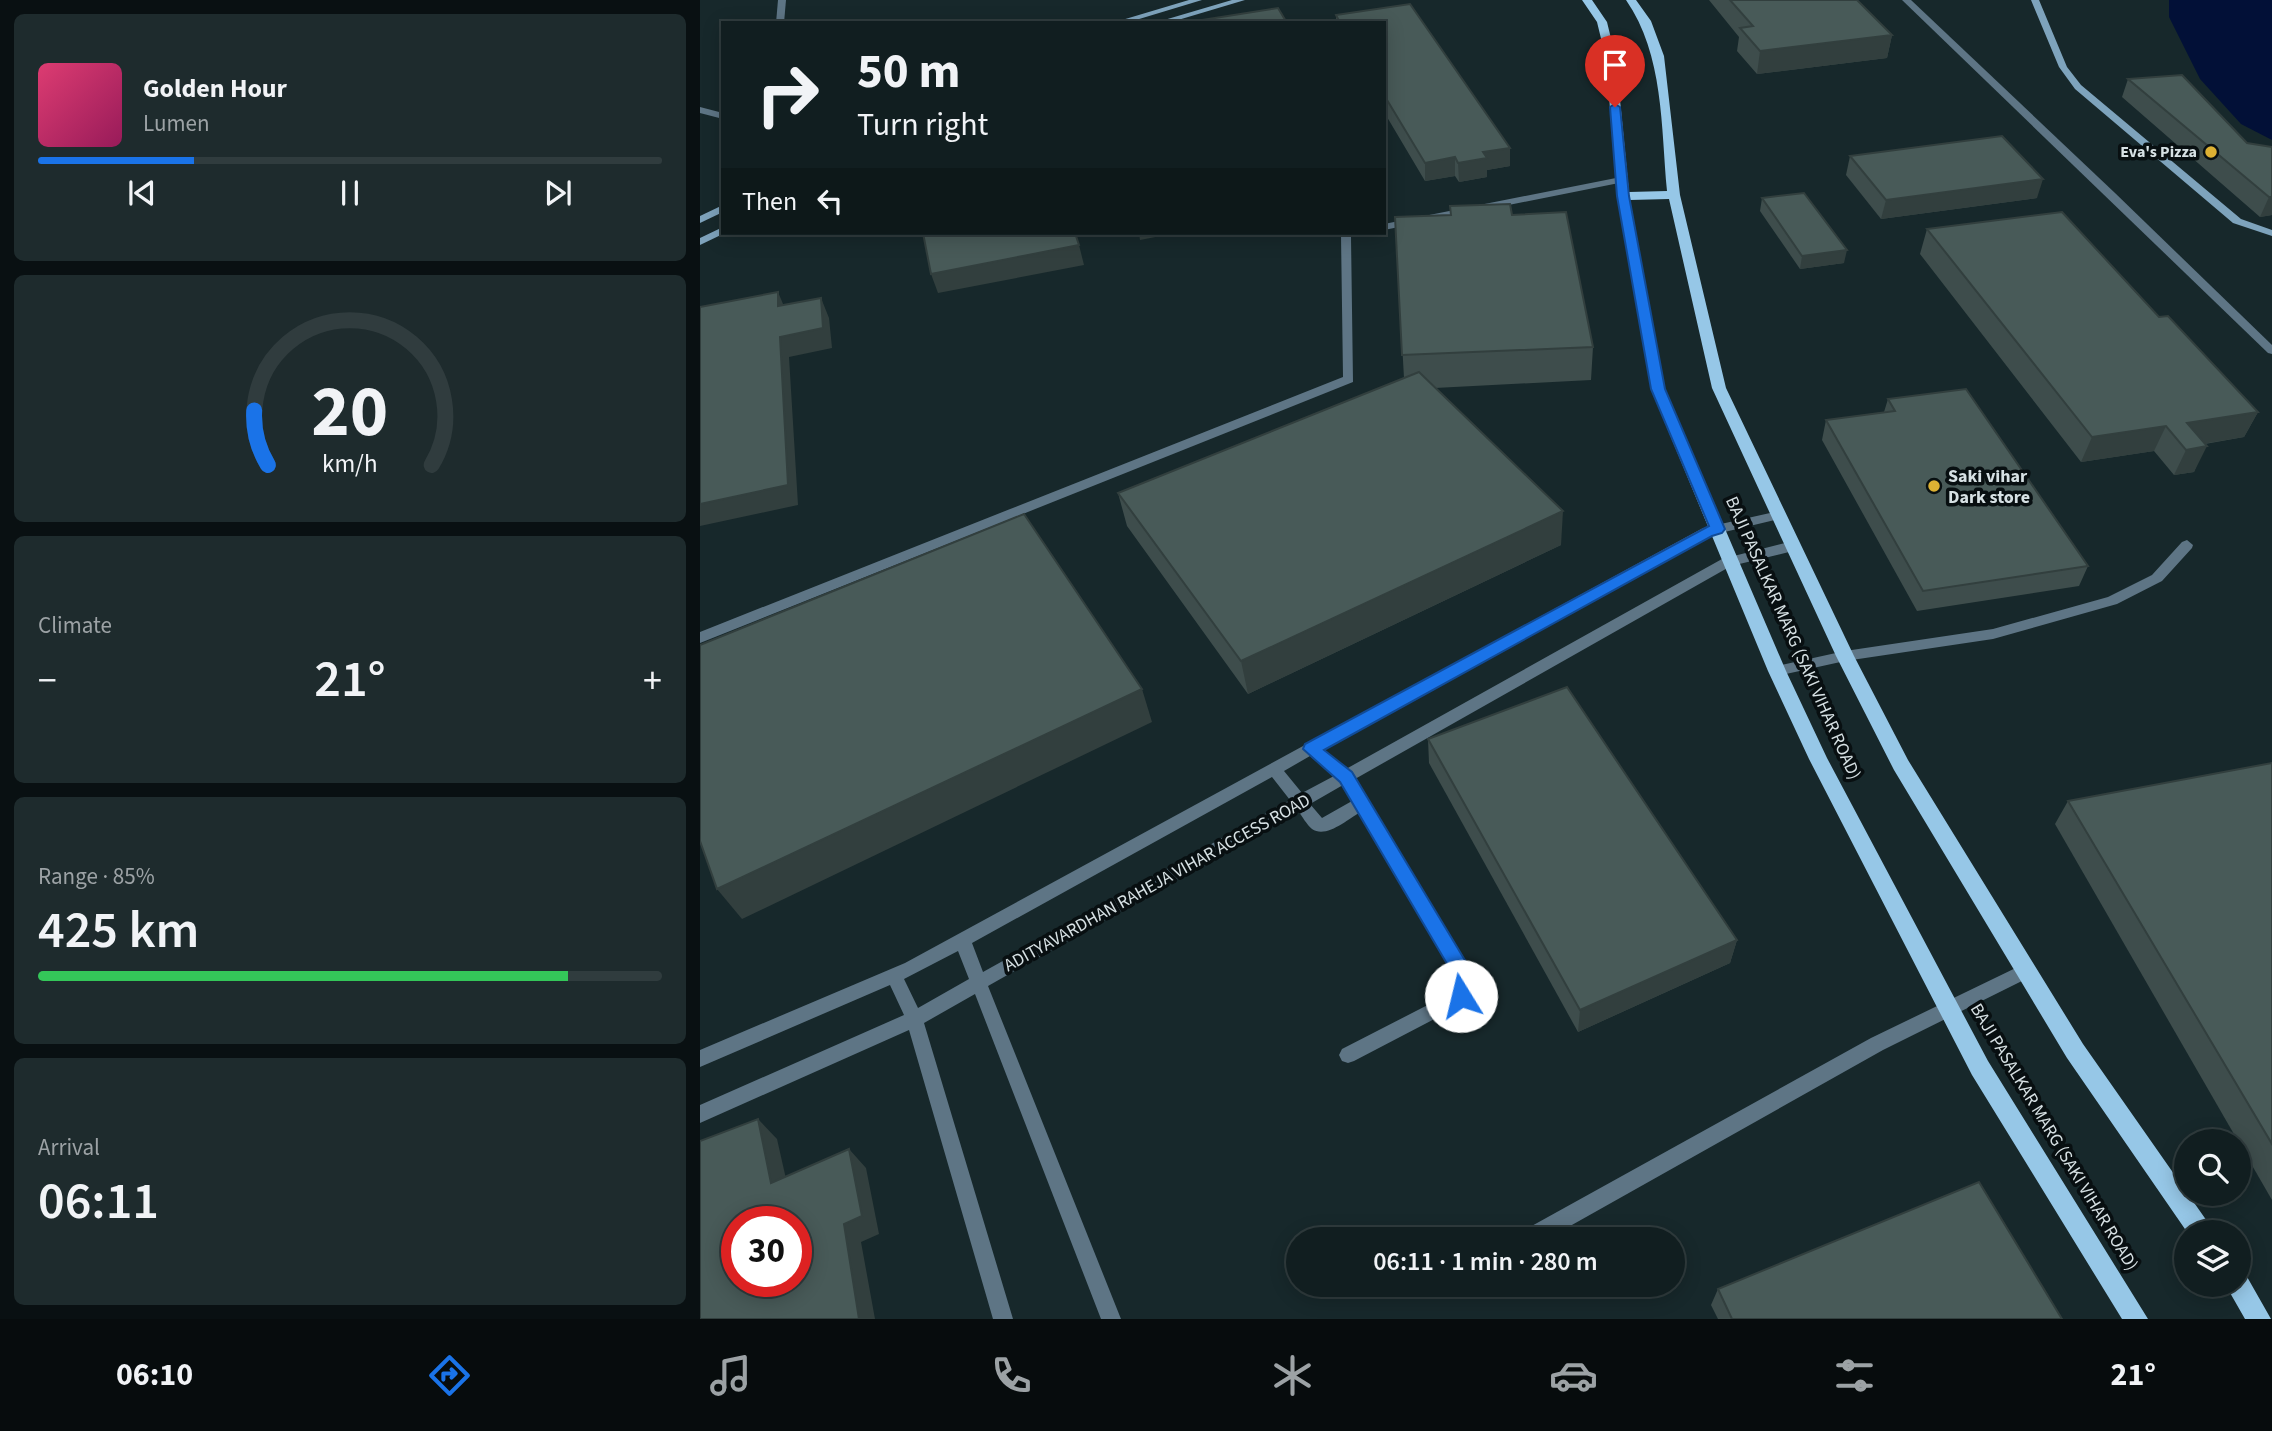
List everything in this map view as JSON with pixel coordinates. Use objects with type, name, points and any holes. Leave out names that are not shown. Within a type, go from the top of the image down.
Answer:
[{"type":"main road","name":"BAJI PASALKAR MARG (SAKI VIHAR ROAD)","points":[[1587,0],[1602,22],[1611,59],[1622,188],[1658,389],[1777,671],[1818,759],[1980,1068],[2136,1319]]},
{"type":"main road","name":"BAJI PASALKAR MARG (SAKI VIHAR ROAD)","points":[[1631,0],[1647,21],[1659,56],[1674,195],[1719,388],[1844,656],[1901,765],[2075,1051],[2193,1220]]},
{"type":"main road","points":[[1622,188],[1674,195]]},
{"type":"main road","points":[[2245,1297],[2259,1319]]},
{"type":"street","points":[[780,21],[782,0]]},
{"type":"street","points":[[1123,21],[1198,0]]},
{"type":"street","points":[[1165,21],[1241,0]]},
{"type":"street","points":[[1906,0],[2272,351]]},
{"type":"street","points":[[2035,0],[2063,67],[2078,87],[2237,221],[2272,233]]},
{"type":"street","points":[[1165,9],[1175,18]]},
{"type":"street","points":[[700,110],[721,115]]},
{"type":"street","points":[[1386,228],[1622,188]]},
{"type":"street","points":[[700,220],[721,209]]},
{"type":"street","points":[[700,242],[721,231]]},
{"type":"street","points":[[700,638],[1349,379],[1346,235]]},
{"type":"street","points":[[700,1059],[894,975],[961,940],[1696,538],[1717,529],[1779,515]]},
{"type":"street","points":[[1777,671],[1844,656],[1993,634],[2112,601],[2157,578],[2187,545]]},
{"type":"street","name":"ADITYAVARDHAN RAHEJA VIHAR ACCESS ROAD","points":[[700,1114],[914,1019],[1731,561],[1793,546]]},
{"type":"street","points":[[1311,749],[1346,777],[1462,973],[1461,996],[1348,1055]]},
{"type":"street","points":[[1274,769],[1318,825],[1328,824],[1362,803]]},
{"type":"street","points":[[961,940],[1111,1319]]},
{"type":"street","points":[[1549,1227],[1877,1044],[2026,971]]},
{"type":"street","points":[[894,975],[914,1019],[1003,1319]]},
{"type":"water","points":[[2169,0],[2272,0],[2272,140],[2241,124],[2200,79],[2169,17]]},
{"type":"building","points":[[1730,0],[1857,0],[1892,35],[1760,51],[1740,28],[1753,26]]},
{"type":"building","points":[[1410,4],[1510,148],[1483,152],[1487,158],[1458,163],[1455,157],[1425,163],[1386,98],[1386,21],[1339,21],[1336,15]]},
{"type":"building","points":[[1278,8],[1286,21],[1196,21]]},
{"type":"building","points":[[2182,75],[2247,143],[2272,147],[2272,197],[2128,79]]},
{"type":"building","points":[[2002,136],[2043,179],[1886,200],[1850,156]]},
{"type":"building","points":[[1804,193],[1847,250],[1802,256],[1762,198]]},
{"type":"building","points":[[1510,204],[1512,215],[1566,212],[1593,347],[1402,355],[1395,217],[1451,215],[1450,206]]},
{"type":"building","points":[[2062,212],[2159,317],[2168,316],[2258,412],[2187,423],[2207,446],[2186,450],[2166,426],[2092,437],[1927,229]]},
{"type":"building","points":[[923,235],[1076,235],[1079,245],[931,274]]},
{"type":"building","points":[[778,292],[778,306],[821,298],[823,328],[780,337],[788,485],[700,504],[700,307]]},
{"type":"building","points":[[1419,372],[1563,511],[1241,661],[1118,493]]},
{"type":"building","points":[[1966,389],[2088,566],[1923,591],[1826,420],[1895,411],[1888,399]]},
{"type":"building","points":[[1024,514],[1142,689],[717,889],[700,841],[700,645]]},
{"type":"building","points":[[1567,687],[1737,940],[1580,1010],[1428,739]]},
{"type":"building","points":[[2272,763],[2272,1144],[2068,801]]},
{"type":"building","points":[[758,1119],[771,1183],[849,1149],[862,1216],[844,1224],[859,1319],[700,1319],[700,1141]]},
{"type":"building","points":[[1979,1182],[2062,1319],[1732,1319],[1718,1289]]},
{"type":"place","name":"Eva's Pizza","points":[[2211,152]]},
{"type":"place","name":"Saki vihar Dark store","points":[[1934,486]]},
{"type":"route","points":[[1461,996],[1462,973],[1346,777],[1311,749],[1708,531],[1717,529],[1658,389],[1628,229],[1615,107]]}]
